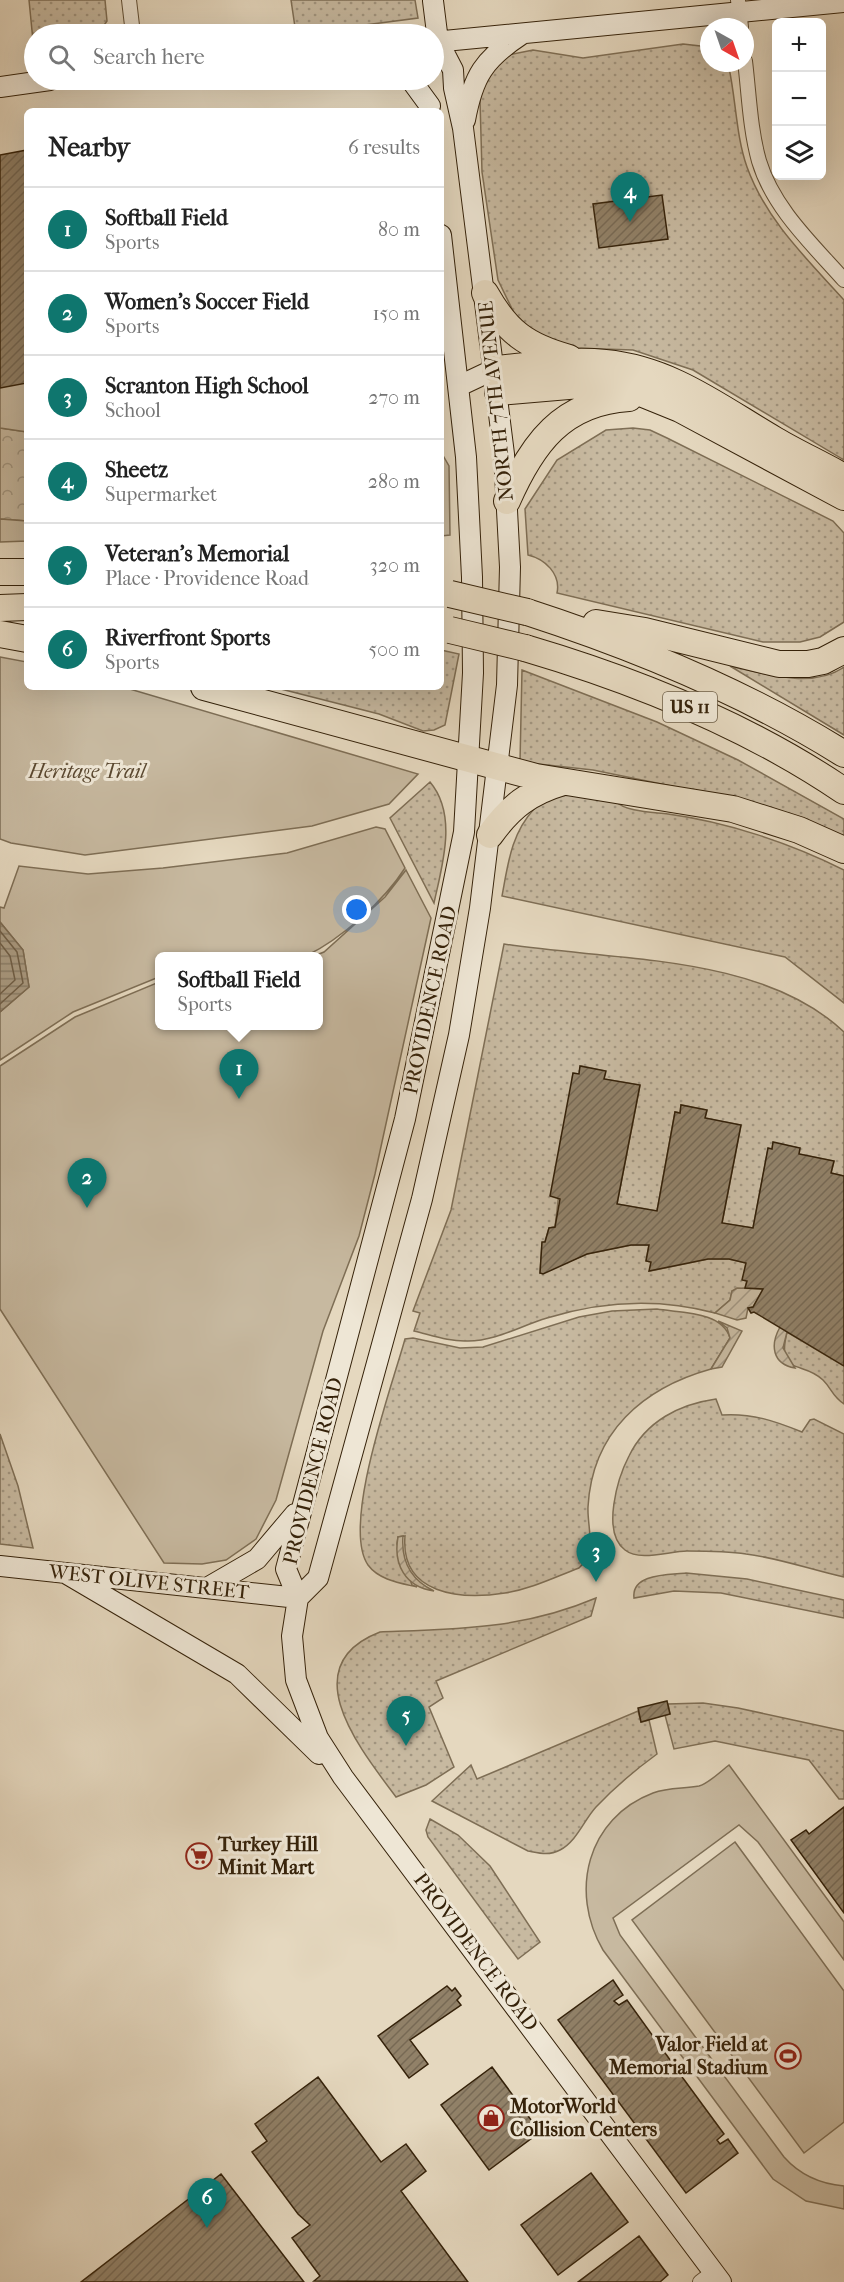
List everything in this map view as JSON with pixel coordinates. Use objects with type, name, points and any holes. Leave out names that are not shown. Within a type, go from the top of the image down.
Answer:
[{"type":"highway","points":[[485,293],[502,320],[522,339],[547,352],[580,362],[628,366],[672,379],[844,477]]},
{"type":"highway","points":[[496,380],[580,362]]},
{"type":"highway","points":[[496,380],[624,389],[663,401],[844,496]]},
{"type":"highway","points":[[507,501],[520,470],[537,444],[573,414],[588,406],[621,399],[663,401]]},
{"type":"highway","points":[[0,572],[24,572]]},
{"type":"highway","name":"US 11","points":[[446,593],[527,612],[638,650],[768,710],[844,754]]},
{"type":"highway","points":[[0,608],[24,607]]},
{"type":"highway","points":[[527,612],[645,631],[779,664],[808,664],[823,661],[844,650]]},
{"type":"highway","name":"US 11","points":[[446,629],[525,648],[585,666],[670,698],[753,737],[844,791]]},
{"type":"highway","points":[[0,634],[24,638]]},
{"type":"highway","points":[[215,690],[498,767],[733,809],[799,830],[844,850]]},
{"type":"highway","points":[[490,835],[503,817],[525,797],[567,781]]},
{"type":"main road","name":"NORTH 7TH AVENUE","points":[[433,1],[435,24]]},
{"type":"main road","points":[[444,41],[844,2]]},
{"type":"main road","points":[[463,128],[473,84],[480,70],[502,47],[524,33]]},
{"type":"main road","name":"NORTH 7TH AVENUE","points":[[444,55],[453,70],[454,88],[463,128],[496,380],[507,501],[510,626],[498,767]]},
{"type":"main road","points":[[0,87],[24,84]]},
{"type":"main road","points":[[418,90],[429,108]]},
{"type":"main road","points":[[430,90],[430,108]]},
{"type":"main road","name":"NORTH 7TH AVENUE","points":[[444,260],[459,386]]},
{"type":"main road","points":[[459,386],[496,380]]},
{"type":"main road","name":"PROVIDENCE ROAD","points":[[459,386],[466,457],[472,577],[473,673],[469,759],[459,865],[405,1119],[286,1569],[298,1598],[292,1636],[296,1680],[318,1738],[343,1777],[711,2278]]},
{"type":"main road","name":"PROVIDENCE ROAD","points":[[298,1598],[318,1578],[422,1199],[459,1035],[490,835],[498,767]]},
{"type":"main road","points":[[206,1588],[228,1578],[257,1558],[280,1534],[302,1504]]},
{"type":"main road","name":"WEST OLIVE STREET","points":[[0,1566],[298,1598]]},
{"type":"main road","points":[[66,1574],[237,1674],[343,1777]]},
{"type":"street","points":[[129,0],[132,24]]},
{"type":"street","points":[[746,72],[755,144],[767,181],[793,222],[844,280]]},
{"type":"green space","points":[[29,0],[105,0],[107,21],[105,24],[31,24]]},
{"type":"green space","points":[[291,0],[415,0],[418,18],[372,24],[295,24]]},
{"type":"green space","points":[[683,44],[700,46],[700,72],[730,72],[743,155],[755,186],[776,222],[844,300],[844,460],[693,370],[633,350],[573,348],[534,338],[516,317],[498,280],[482,172],[480,100],[482,85],[491,69],[508,55],[533,50],[583,58]]},
{"type":"green space","points":[[24,380],[24,432],[0,428],[0,383]]},
{"type":"green space","points":[[0,428],[24,432],[24,521],[0,519]]},
{"type":"green space","points":[[633,428],[650,430],[833,521],[844,533],[844,622],[820,637],[800,642],[763,642],[557,593],[557,580],[550,568],[540,560],[528,555],[525,509],[557,460],[606,430]]},
{"type":"green space","points":[[444,457],[449,466],[450,535],[444,536]]},
{"type":"green space","points":[[0,519],[24,521],[24,541],[0,542]]},
{"type":"green space","points":[[444,651],[459,654],[445,725],[434,730],[423,731],[379,714],[285,690],[444,690]]},
{"type":"green space","name":"Heritage Trail","points":[[0,657],[24,661],[24,690],[133,690],[418,774],[389,804],[312,826],[85,855],[11,843],[0,839]]},
{"type":"green space","points":[[730,666],[788,678],[818,677],[831,674],[844,667],[844,735]]},
{"type":"green space","points":[[522,670],[657,722],[738,760],[844,819],[844,840],[735,799],[593,770],[520,762]]},
{"type":"green space","points":[[430,782],[439,795],[446,825],[444,857],[434,903],[390,818]]},
{"type":"green space","points":[[570,795],[615,801],[632,809],[713,822],[735,828],[802,851],[844,870],[844,1003],[785,957],[502,896],[515,839],[534,809],[533,807],[550,797]]},
{"type":"green space","points":[[376,827],[385,829],[405,868],[386,893],[361,918],[313,952],[155,952],[155,979],[73,1012],[0,1060],[0,1012],[29,987],[23,950],[0,922],[0,907],[4,908],[19,866],[88,874],[163,868],[287,853]]},
{"type":"green space","points":[[406,870],[431,918],[375,1174],[359,1236],[323,1331],[276,1500],[256,1539],[226,1560],[202,1564],[164,1563],[0,1309],[0,1066],[75,1017],[155,984],[155,1030],[323,1030],[323,952],[385,897]]},
{"type":"green space","points":[[504,944],[637,958],[728,974],[771,987],[810,1006],[844,1032],[844,1176],[831,1173],[834,1161],[799,1154],[800,1148],[773,1143],[772,1149],[768,1149],[753,1228],[722,1223],[741,1125],[705,1118],[707,1110],[681,1105],[680,1113],[675,1112],[657,1211],[617,1204],[640,1085],[604,1079],[605,1071],[581,1066],[579,1074],[573,1073],[555,1227],[549,1228],[545,1242],[542,1243],[540,1273],[587,1254],[631,1245],[649,1245],[646,1261],[651,1262],[650,1271],[708,1259],[729,1259],[746,1263],[743,1280],[747,1281],[745,1288],[732,1291],[730,1300],[715,1313],[673,1305],[610,1305],[568,1312],[488,1339],[454,1340],[414,1331],[420,1313],[413,1311],[451,1210]]},
{"type":"green space","points":[[737,1288],[763,1289],[753,1307],[748,1308],[746,1318],[737,1320],[715,1313],[730,1300],[732,1291]]},
{"type":"green space","points":[[657,1309],[710,1318],[726,1329],[730,1338],[711,1369],[686,1377],[643,1401],[611,1435],[599,1456],[592,1480],[588,1507],[590,1547],[585,1562],[579,1568],[515,1591],[488,1595],[453,1594],[423,1582],[412,1571],[406,1556],[405,1536],[398,1537],[397,1544],[412,1585],[417,1587],[390,1580],[378,1574],[368,1565],[361,1546],[364,1489],[380,1421],[405,1339],[413,1338],[460,1348],[483,1347],[579,1317],[612,1311]]},
{"type":"green space","points":[[718,1321],[742,1331],[722,1367],[711,1369],[730,1338],[727,1328]]},
{"type":"green space","points":[[780,1327],[787,1332],[783,1348],[795,1368],[787,1366],[775,1353],[775,1340]]},
{"type":"green space","points":[[787,1332],[844,1366],[844,1404],[815,1374],[788,1362],[785,1356]]},
{"type":"green space","points":[[716,1399],[722,1415],[743,1415],[763,1419],[802,1432],[810,1420],[814,1419],[844,1434],[844,1577],[771,1558],[739,1553],[687,1551],[638,1555],[625,1550],[618,1542],[614,1531],[614,1504],[620,1477],[636,1444],[665,1416],[690,1405]]},
{"type":"green space","points":[[0,1434],[18,1486],[33,1548],[0,1544]]},
{"type":"green space","points":[[403,1536],[404,1554],[409,1569],[419,1581],[434,1591],[415,1585],[403,1573],[397,1556],[397,1547],[398,1537]]},
{"type":"green space","points":[[686,1573],[747,1579],[844,1600],[844,1618],[721,1593],[674,1591],[634,1598],[635,1590],[645,1580],[662,1575]]},
{"type":"green space","points":[[596,1598],[591,1616],[436,1681],[443,1698],[429,1707],[454,1767],[426,1785],[396,1797],[366,1756],[342,1710],[337,1687],[340,1666],[354,1647],[380,1632],[464,1628],[516,1622],[543,1616]]},
{"type":"green space","points":[[703,1703],[738,1708],[844,1731],[844,1799],[839,1799],[809,1760],[715,1741],[674,1749],[665,1715],[670,1714],[668,1704]]},
{"type":"green space","points":[[638,1711],[641,1722],[649,1720],[657,1754],[610,1793],[596,1807],[571,1841],[556,1852],[528,1851],[432,1801],[471,1765],[477,1779]]},
{"type":"green space","points":[[729,1765],[844,1922],[844,1960],[758,1842],[739,1825],[613,1918],[620,1935],[784,2157],[811,2178],[844,2186],[844,2209],[806,2201],[773,2179],[603,1950],[593,1928],[587,1905],[586,1881],[590,1859],[599,1838],[613,1820],[631,1805],[653,1793],[703,1785]]},
{"type":"green space","points":[[430,1819],[458,1835],[490,1866],[540,1942],[518,1959],[428,1837],[426,1830]]},
{"type":"green space","name":"Valor Field at Memorial Stadium","points":[[735,1842],[844,1991],[844,2122],[804,2153],[632,1920]]},
{"type":"water","points":[[0,922],[23,950],[29,987],[0,1012]]},
{"type":"building","points":[[24,151],[24,384],[0,388],[0,155]]},
{"type":"building","points":[[662,195],[668,239],[599,248],[593,204]]},
{"type":"building","points":[[580,1066],[606,1071],[604,1079],[640,1085],[617,1204],[657,1211],[675,1112],[680,1113],[681,1105],[707,1110],[705,1118],[741,1125],[722,1223],[753,1228],[768,1148],[772,1149],[773,1142],[800,1148],[799,1154],[834,1161],[831,1173],[844,1176],[844,1366],[754,1312],[751,1313],[748,1308],[753,1307],[763,1289],[745,1288],[747,1281],[742,1280],[746,1263],[729,1259],[708,1259],[649,1271],[651,1262],[646,1261],[649,1245],[631,1245],[587,1254],[543,1274],[540,1273],[542,1242],[545,1242],[549,1228],[555,1227],[560,1199],[550,1196],[573,1073],[579,1074]]},
{"type":"building","points":[[667,1701],[670,1714],[641,1722],[638,1708]]},
{"type":"building","points":[[844,1807],[844,1913],[791,1840],[806,1830],[809,1834]]},
{"type":"building","points":[[613,1980],[623,1995],[614,2001],[619,2005],[627,2000],[673,2064],[666,2070],[670,2074],[677,2070],[724,2134],[717,2140],[720,2144],[728,2139],[738,2153],[686,2193],[558,2020]]},
{"type":"building","points":[[447,1986],[452,1991],[455,1988],[461,1996],[457,2000],[461,2005],[410,2040],[428,2064],[409,2078],[378,2036]]},
{"type":"building","name":"MotorWorld Collision Centers","points":[[492,2067],[540,2132],[489,2170],[441,2105]]},
{"type":"building","points":[[318,2077],[381,2162],[406,2144],[426,2171],[401,2191],[468,2282],[314,2281],[320,2276],[292,2238],[310,2225],[298,2214],[252,2152],[267,2141],[255,2124]]},
{"type":"building","points":[[591,2173],[628,2222],[558,2275],[521,2225]]},
{"type":"building","points":[[221,2174],[304,2282],[81,2282]]},
{"type":"building","points":[[639,2236],[668,2275],[660,2282],[578,2282]]},
{"type":"place","name":"Sheetz","points":[[630,222]]},
{"type":"place","name":"Softball Field","points":[[239,1099]]},
{"type":"place","name":"Women's Soccer Field","points":[[87,1208]]},
{"type":"place","name":"Scranton High School","points":[[596,1582]]},
{"type":"place","name":"Veteran's Memorial","points":[[406,1746]]},
{"type":"place","name":"Turkey Hill Minit Mart","points":[[199,1856]]},
{"type":"place","name":"Valor Field at Memorial Stadium","points":[[788,2056]]},
{"type":"place","name":"MotorWorld Collision Centers","points":[[491,2118]]},
{"type":"place","name":"Riverfront Sports","points":[[207,2228]]}]
